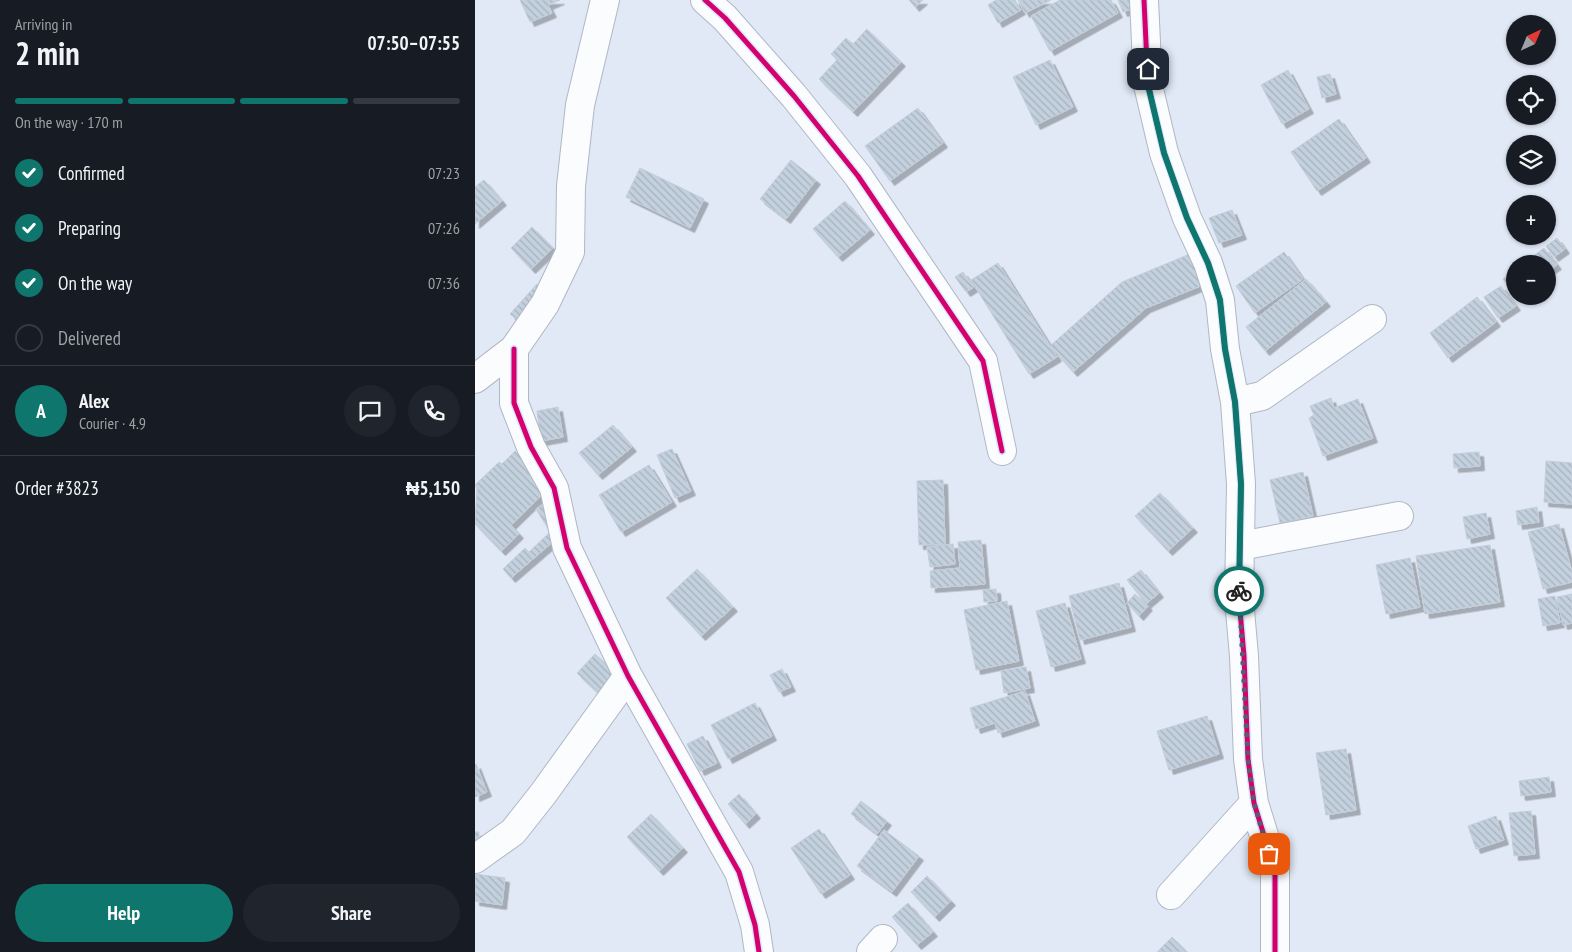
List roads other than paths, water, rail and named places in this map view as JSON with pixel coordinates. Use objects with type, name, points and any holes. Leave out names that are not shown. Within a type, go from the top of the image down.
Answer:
[{"type":"street","points":[[475,379],[514,349],[545,304],[570,252],[571,186],[580,105],[605,0]]},
{"type":"street","points":[[705,0],[725,18],[794,96],[858,176],[983,361],[1002,451]]},
{"type":"street","points":[[1144,0],[1150,95],[1164,153],[1187,218],[1208,263],[1220,300],[1225,349],[1235,402],[1241,484],[1239,599],[1244,656],[1248,759],[1254,803],[1275,872],[1275,952]]},
{"type":"street","points":[[1235,402],[1262,396],[1372,319]]},
{"type":"street","points":[[514,349],[514,403],[531,447],[554,488],[567,548],[629,676],[739,872],[755,925],[759,952]]},
{"type":"street","points":[[1240,546],[1399,516]]},
{"type":"street","points":[[475,859],[513,832],[629,676]]},
{"type":"street","points":[[1171,895],[1254,803]]}]
